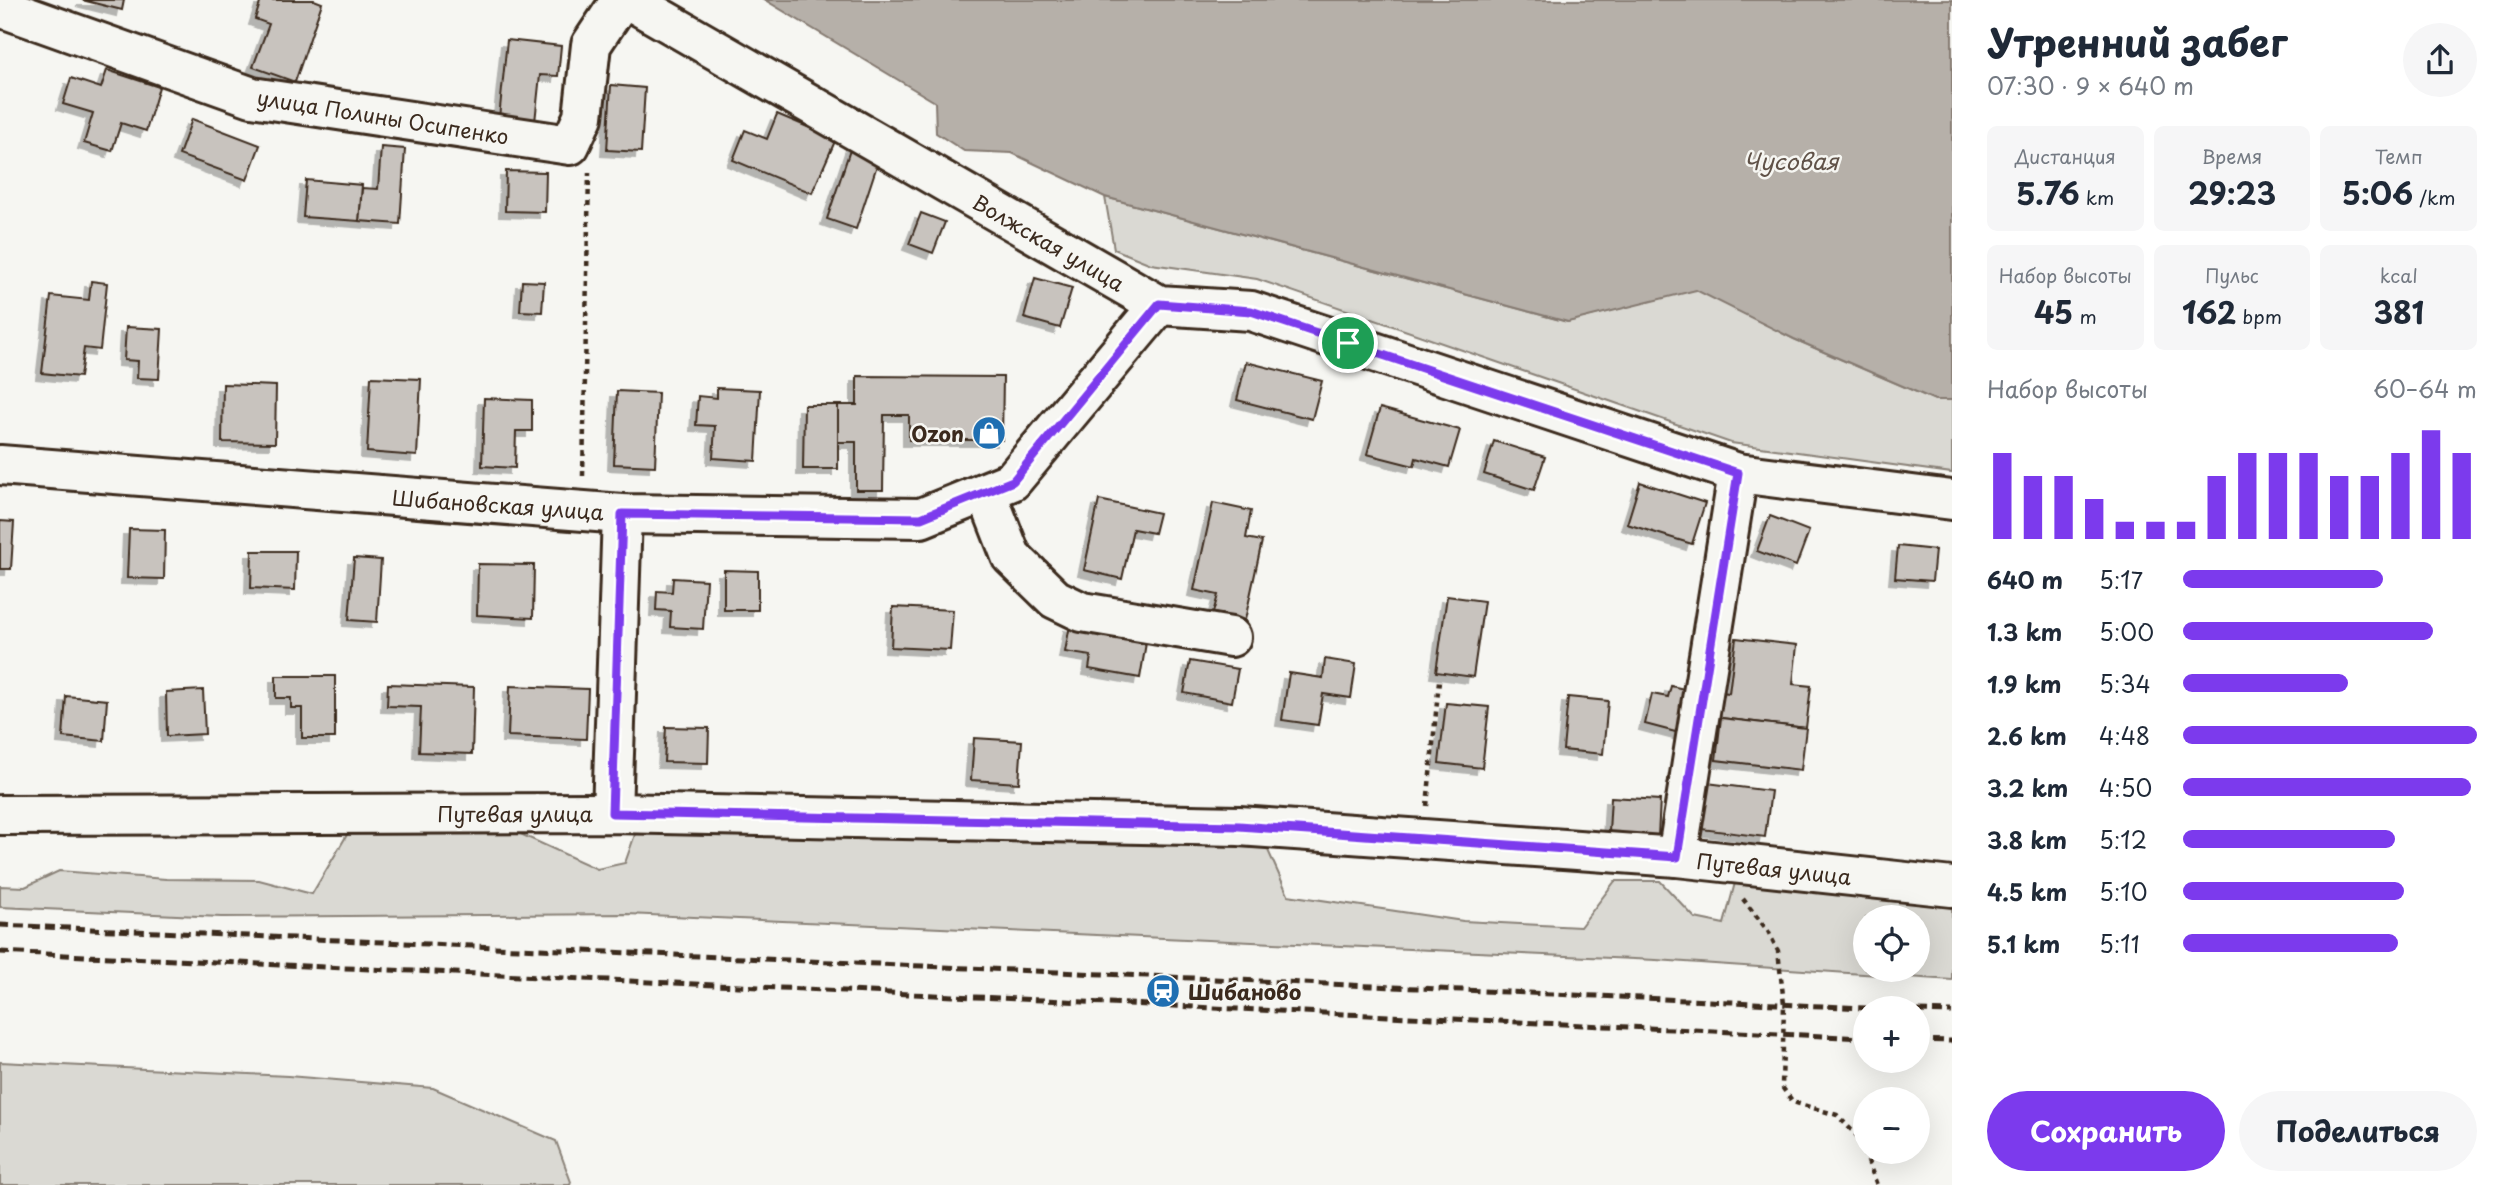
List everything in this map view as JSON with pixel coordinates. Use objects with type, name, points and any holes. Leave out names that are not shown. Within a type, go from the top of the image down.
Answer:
[{"type":"street","points":[[570,145],[583,117],[591,45],[621,0]]},
{"type":"street","name":"Волжская улица","points":[[629,0],[1159,304],[1251,311],[1738,473],[1952,500]]},
{"type":"street","name":"улица Полины Осипенко","points":[[0,7],[251,97],[570,145]]},
{"type":"street","name":"Шибановская улица","points":[[0,465],[622,514],[921,518],[1013,481],[1159,304]]},
{"type":"street","points":[[1677,857],[1738,473]]},
{"type":"street","points":[[986,492],[1011,556],[1055,599],[1083,612],[1231,637]]},
{"type":"street","points":[[612,813],[622,514]]},
{"type":"street","name":"Путевая улица","points":[[0,815],[612,813],[1239,826],[1677,857],[1952,887]]},
{"type":"path","points":[[570,145],[589,167],[583,484],[622,514]]},
{"type":"path","points":[[1424,838],[1439,681]]},
{"type":"path","points":[[1717,862],[1726,881],[1768,931],[1777,951],[1784,1004],[1782,1087],[1793,1102],[1837,1115],[1859,1138],[1877,1185]]},
{"type":"shaded area","points":[[1105,197],[1567,322],[1696,289],[1794,339],[1935,400],[1952,400],[1952,473],[1731,443],[1257,279],[1151,264],[1114,249]]},
{"type":"shaded area","points":[[638,826],[984,830],[1267,848],[1288,895],[1463,921],[1580,927],[1615,881],[1660,881],[1695,918],[1724,924],[1736,879],[1952,897],[1952,980],[1930,979],[1930,905],[1853,905],[1853,973],[1656,960],[627,914],[221,917],[0,907],[0,886],[25,887],[59,871],[166,879],[259,880],[312,894],[351,828],[514,831],[597,869],[625,863]]},
{"type":"shaded area","points":[[0,1062],[288,1076],[433,1088],[556,1141],[571,1182],[570,1185],[0,1185]]},
{"type":"water","name":"Чусовая","points":[[765,0],[1952,0],[1952,400],[1935,400],[1794,339],[1696,290],[1568,322],[1105,197],[1012,153],[964,151],[936,133],[935,102]]},
{"type":"building","points":[[82,0],[124,0],[122,10]]},
{"type":"building","points":[[261,0],[314,0],[322,3],[295,82],[253,67],[269,24],[255,19]]},
{"type":"building","points":[[507,40],[561,46],[558,76],[540,75],[535,122],[499,118]]},
{"type":"building","points":[[107,70],[159,87],[146,131],[121,123],[112,151],[84,143],[93,113],[63,104],[71,78],[101,88]]},
{"type":"building","points":[[611,85],[645,88],[641,152],[607,150]]},
{"type":"building","points":[[777,114],[836,139],[812,193],[733,160],[745,130],[767,139]]},
{"type":"building","points":[[192,119],[260,145],[247,180],[179,155]]},
{"type":"building","points":[[853,141],[882,150],[856,229],[827,219]]},
{"type":"building","points":[[381,147],[405,149],[400,224],[359,221],[362,188],[378,189]]},
{"type":"building","points":[[506,171],[546,172],[545,212],[505,211]]},
{"type":"building","points":[[306,180],[362,185],[359,221],[303,217]]},
{"type":"building","points":[[921,213],[945,222],[933,253],[909,244]]},
{"type":"building","points":[[1035,278],[1072,288],[1060,328],[1024,318]]},
{"type":"building","points":[[91,281],[107,283],[100,350],[84,348],[80,377],[42,373],[51,296],[89,300]]},
{"type":"building","points":[[522,281],[544,282],[542,312],[520,311]]},
{"type":"building","points":[[126,327],[162,329],[159,379],[137,378],[138,361],[124,360]]},
{"type":"building","points":[[1246,362],[1322,381],[1312,419],[1237,400]]},
{"type":"building","points":[[857,376],[1003,377],[1002,440],[909,440],[909,415],[884,415],[883,490],[856,490],[856,442],[838,442],[838,405],[857,405]]},
{"type":"building","points":[[371,377],[421,379],[417,456],[367,452]]},
{"type":"building","points":[[223,384],[276,386],[275,443],[222,442]]},
{"type":"building","points":[[717,388],[760,390],[756,461],[713,458],[715,426],[696,425],[698,396],[717,398]]},
{"type":"building","points":[[617,391],[658,393],[655,466],[614,464]]},
{"type":"building","points":[[484,398],[532,400],[532,431],[516,431],[515,468],[482,466]]},
{"type":"building","points":[[804,405],[838,405],[838,469],[803,469]]},
{"type":"building","points":[[1380,408],[1460,430],[1449,467],[1416,458],[1414,466],[1367,454]]},
{"type":"building","points":[[1494,441],[1545,457],[1534,490],[1484,474]]},
{"type":"building","points":[[1640,482],[1705,503],[1692,544],[1627,524]]},
{"type":"building","points":[[1099,500],[1159,513],[1154,533],[1133,529],[1122,579],[1084,570]]},
{"type":"building","points":[[1213,503],[1251,511],[1246,538],[1262,541],[1245,620],[1213,613],[1218,595],[1194,590]]},
{"type":"building","points":[[1770,516],[1809,531],[1796,566],[1757,551]]},
{"type":"building","points":[[0,521],[14,522],[11,569],[0,569]]},
{"type":"building","points":[[129,529],[165,530],[164,579],[127,578]]},
{"type":"building","points":[[1898,546],[1935,550],[1932,581],[1895,578]]},
{"type":"building","points":[[252,551],[296,551],[295,590],[251,588]]},
{"type":"building","points":[[354,558],[381,560],[377,622],[349,620]]},
{"type":"building","points":[[478,564],[534,565],[533,618],[477,615]]},
{"type":"building","points":[[724,570],[758,571],[758,610],[724,610]]},
{"type":"building","points":[[673,578],[706,580],[703,629],[670,627],[671,611],[656,610],[657,591],[672,592]]},
{"type":"building","points":[[1447,596],[1484,601],[1473,677],[1436,672]]},
{"type":"building","points":[[893,607],[953,610],[950,650],[891,647]]},
{"type":"building","points":[[1070,625],[1147,637],[1140,678],[1089,669],[1091,656],[1065,652]]},
{"type":"building","points":[[1736,638],[1797,645],[1793,684],[1811,686],[1806,728],[1713,717],[1715,691],[1729,693]]},
{"type":"building","points":[[1325,659],[1356,664],[1351,698],[1323,694],[1318,725],[1282,720],[1289,673],[1323,678]]},
{"type":"building","points":[[1190,661],[1238,669],[1232,702],[1184,693]]},
{"type":"building","points":[[276,676],[335,676],[335,738],[302,738],[302,708],[291,708],[291,698],[276,698]]},
{"type":"building","points":[[388,684],[474,687],[472,754],[419,752],[421,707],[387,706]]},
{"type":"building","points":[[510,686],[588,689],[586,739],[508,736]]},
{"type":"building","points":[[1671,686],[1693,691],[1683,734],[1645,724],[1652,694],[1668,697]]},
{"type":"building","points":[[203,690],[205,734],[167,736],[166,692]]},
{"type":"building","points":[[66,696],[107,700],[104,741],[63,737]]},
{"type":"building","points":[[1568,697],[1608,701],[1603,754],[1563,750]]},
{"type":"building","points":[[1446,703],[1489,707],[1482,768],[1439,763]]},
{"type":"building","points":[[1721,718],[1806,728],[1801,770],[1716,760]]},
{"type":"building","points":[[666,727],[709,728],[708,763],[664,762]]},
{"type":"building","points":[[974,738],[1022,741],[1019,783],[971,780]]},
{"type":"building","points":[[1707,783],[1771,791],[1765,837],[1701,829]]},
{"type":"building","points":[[1611,797],[1660,800],[1658,836],[1609,832]]},
{"type":"railway","points":[[0,925],[1853,1007]]},
{"type":"railway","points":[[0,952],[1853,1037]]},
{"type":"railway","points":[[1930,1011],[1952,1012]]},
{"type":"railway","points":[[1930,1040],[1952,1041]]},
{"type":"place","name":"Ozon","points":[[989,433]]},
{"type":"place","name":"Шибаново","points":[[1163,991]]},
{"type":"route","points":[[1159,304],[1251,311],[1348,343],[1738,473],[1677,857],[1239,826],[612,813],[622,514],[921,518],[1013,481],[1159,304]]}]
